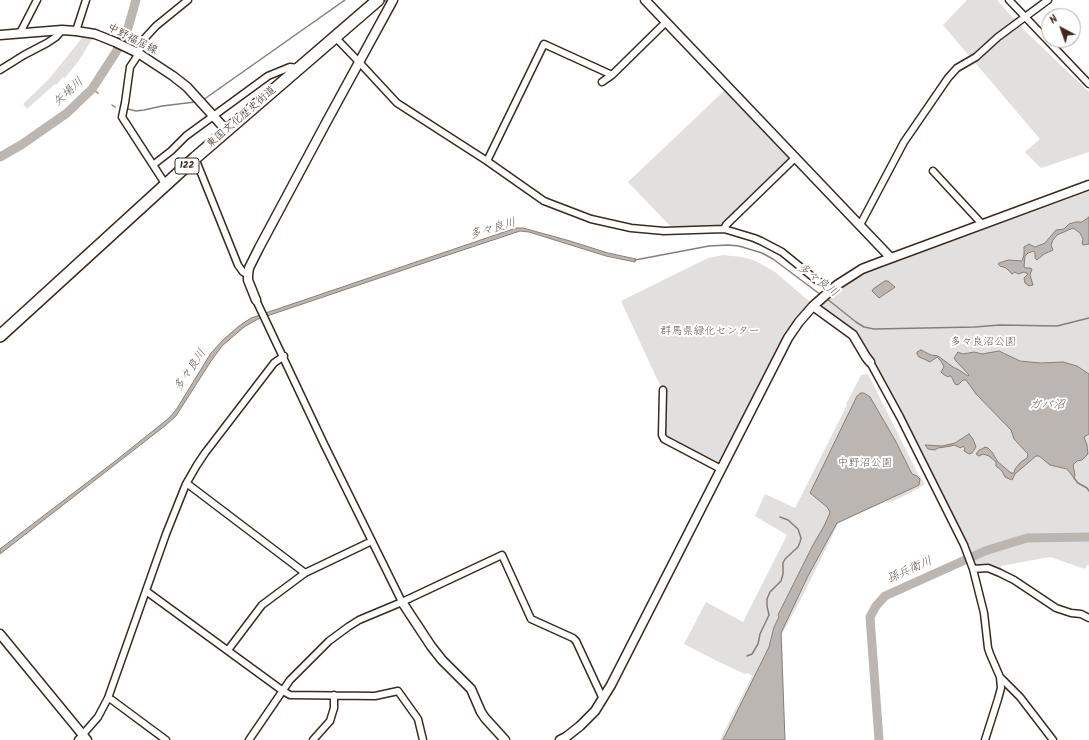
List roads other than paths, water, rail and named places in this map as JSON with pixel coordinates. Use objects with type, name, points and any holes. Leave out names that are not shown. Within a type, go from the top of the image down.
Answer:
[{"type":"highway","name":"東国文化歴史街道","points":[[0,336],[195,158],[378,0]]},
{"type":"street","points":[[20,33],[37,0]]},
{"type":"street","points":[[76,31],[86,0]]},
{"type":"street","points":[[166,185],[122,117],[130,67],[136,52],[145,38],[156,26],[188,0]]},
{"type":"street","points":[[393,0],[263,241],[250,268],[248,280],[266,322],[284,356],[324,444],[402,602],[442,660],[471,689],[481,712],[505,740]]},
{"type":"street","points":[[645,0],[890,257]]},
{"type":"street","points":[[1010,0],[1089,84]]},
{"type":"street","points":[[860,225],[904,142],[948,78],[958,68],[976,57],[998,37],[1048,0]]},
{"type":"street","points":[[602,82],[612,75],[666,22]]},
{"type":"street","points":[[0,70],[47,43],[56,37],[62,30]]},
{"type":"street","name":"中野福居線","points":[[0,35],[62,30],[96,34],[136,52],[158,65],[187,87],[227,131]]},
{"type":"street","points":[[335,37],[397,104],[487,161],[544,201],[591,219],[631,228],[664,231],[724,229],[770,245],[782,252],[819,282],[824,283],[830,290]]},
{"type":"street","points":[[487,161],[544,44],[612,75]]},
{"type":"street","points":[[153,165],[171,151],[186,136],[268,76],[290,67],[299,68]]},
{"type":"street","points":[[195,158],[238,265],[243,272],[248,275]]},
{"type":"street","points":[[724,229],[726,225],[796,158]]},
{"type":"street","points":[[934,171],[982,224]]},
{"type":"street","points":[[560,740],[580,726],[595,711],[612,685],[788,338],[799,322],[815,304],[830,290],[862,269],[890,257],[1089,185]]},
{"type":"street","points":[[815,304],[853,335],[870,362],[900,417],[968,553],[984,613],[988,648],[1000,677],[1001,688],[985,740]]},
{"type":"street","points":[[0,634],[83,738],[98,717],[108,698],[166,534],[186,484],[205,453],[274,363],[284,356]]},
{"type":"street","points":[[663,390],[662,435],[664,439],[721,469]]},
{"type":"street","points":[[186,484],[305,573]]},
{"type":"street","points":[[228,650],[262,605],[305,573],[372,541]]},
{"type":"street","points":[[249,740],[290,680],[329,641],[348,627],[359,620],[402,602],[502,555],[531,619],[576,640],[603,699]]},
{"type":"street","points":[[972,567],[988,568],[1000,573],[1014,580],[1056,608],[1071,613],[1081,614],[1089,618]]},
{"type":"street","points":[[146,591],[290,695],[375,696],[398,691],[418,719],[423,740]]},
{"type":"street","points":[[1000,677],[1025,703],[1053,740]]},
{"type":"street","points":[[312,740],[330,721],[334,708],[334,695]]},
{"type":"street","points":[[108,698],[166,740]]},
{"type":"water","points":[[1089,217],[1089,244],[1083,245],[1083,239],[1080,233],[1073,228],[1057,235],[1051,245],[1053,250],[1044,254],[1037,260],[1035,258],[1034,251],[1025,256],[1024,267],[1032,269],[1030,275],[1033,285],[1029,286],[1025,283],[1024,278],[1028,274],[1024,272],[1018,274],[1015,272],[1012,274],[1006,268],[998,264],[1009,260],[1022,261],[1024,247],[1029,244],[1035,247],[1045,243],[1056,230],[1064,229],[1069,224],[1082,222]]},
{"type":"water","points":[[516,228],[523,228],[608,253],[636,259],[635,262],[606,256],[529,232],[520,231],[258,319],[244,327],[222,346],[176,416],[0,554],[0,549],[169,418],[176,410],[211,353],[224,339],[251,318]]},
{"type":"water","points":[[885,281],[888,281],[895,287],[879,298],[872,291]]},
{"type":"water","name":"ガバ沼","points":[[921,350],[931,355],[938,356],[968,376],[969,375],[954,358],[958,352],[963,354],[974,352],[982,354],[999,351],[1020,361],[1040,363],[1063,362],[1077,366],[1089,374],[1089,434],[1084,437],[1088,454],[1082,460],[1077,461],[1073,465],[1075,475],[1074,478],[1067,469],[1050,465],[1039,456],[1036,456],[1015,474],[1012,480],[1005,477],[1002,471],[996,466],[996,462],[989,456],[983,454],[979,456],[976,454],[979,450],[985,447],[988,448],[998,462],[1011,473],[1014,473],[1015,469],[1021,462],[1027,458],[1028,454],[1014,439],[1011,430],[976,394],[966,380],[963,380],[958,385],[955,384],[951,376],[948,377],[941,372],[944,367],[937,357],[930,362],[919,357],[917,352]]},
{"type":"water","points":[[864,393],[870,397],[895,440],[912,474],[920,479],[919,485],[837,523],[808,576],[781,633],[785,740],[723,740],[769,647],[774,627],[779,617],[778,615],[829,515],[830,512],[827,507],[810,493],[857,396]]},
{"type":"water","points":[[969,434],[976,447],[972,453],[969,454],[964,451],[965,449],[963,446],[961,448],[954,445],[935,450],[928,449],[925,445],[942,446],[955,443]]},
{"type":"waterway","name":"矢場川","points":[[0,157],[21,145],[67,113],[92,89],[116,52],[128,28],[136,0]]},
{"type":"waterway","points":[[203,100],[345,0]]},
{"type":"waterway","points":[[382,1],[389,1]]},
{"type":"waterway","name":"矢場川","points":[[92,89],[98,93]]},
{"type":"waterway","points":[[128,109],[136,111],[195,102]]},
{"type":"waterway","name":"多々良川","points":[[635,260],[709,246],[739,246],[762,253],[773,259],[821,295]]},
{"type":"waterway","name":"多々良川","points":[[826,298],[856,322],[864,327],[874,329],[975,327],[1000,325],[1057,326],[1089,318]]},
{"type":"waterway","points":[[1074,478],[1089,491]]},
{"type":"waterway","points":[[747,656],[752,654],[758,644],[760,634],[769,615],[767,599],[770,592],[781,581],[783,574],[783,563],[785,559],[798,547],[801,538],[798,529],[788,520],[780,517]]},
{"type":"waterway","name":"孫兵衛川","points":[[879,740],[870,617],[876,606],[885,596],[985,551],[1027,538],[1089,537]]},
{"type":"park label","name":"群馬県緑化センター","points":[[710,332]]},
{"type":"park label","name":"多々良沼公園","points":[[983,343]]},
{"type":"park label","name":"中野沼公園","points":[[865,464]]}]
